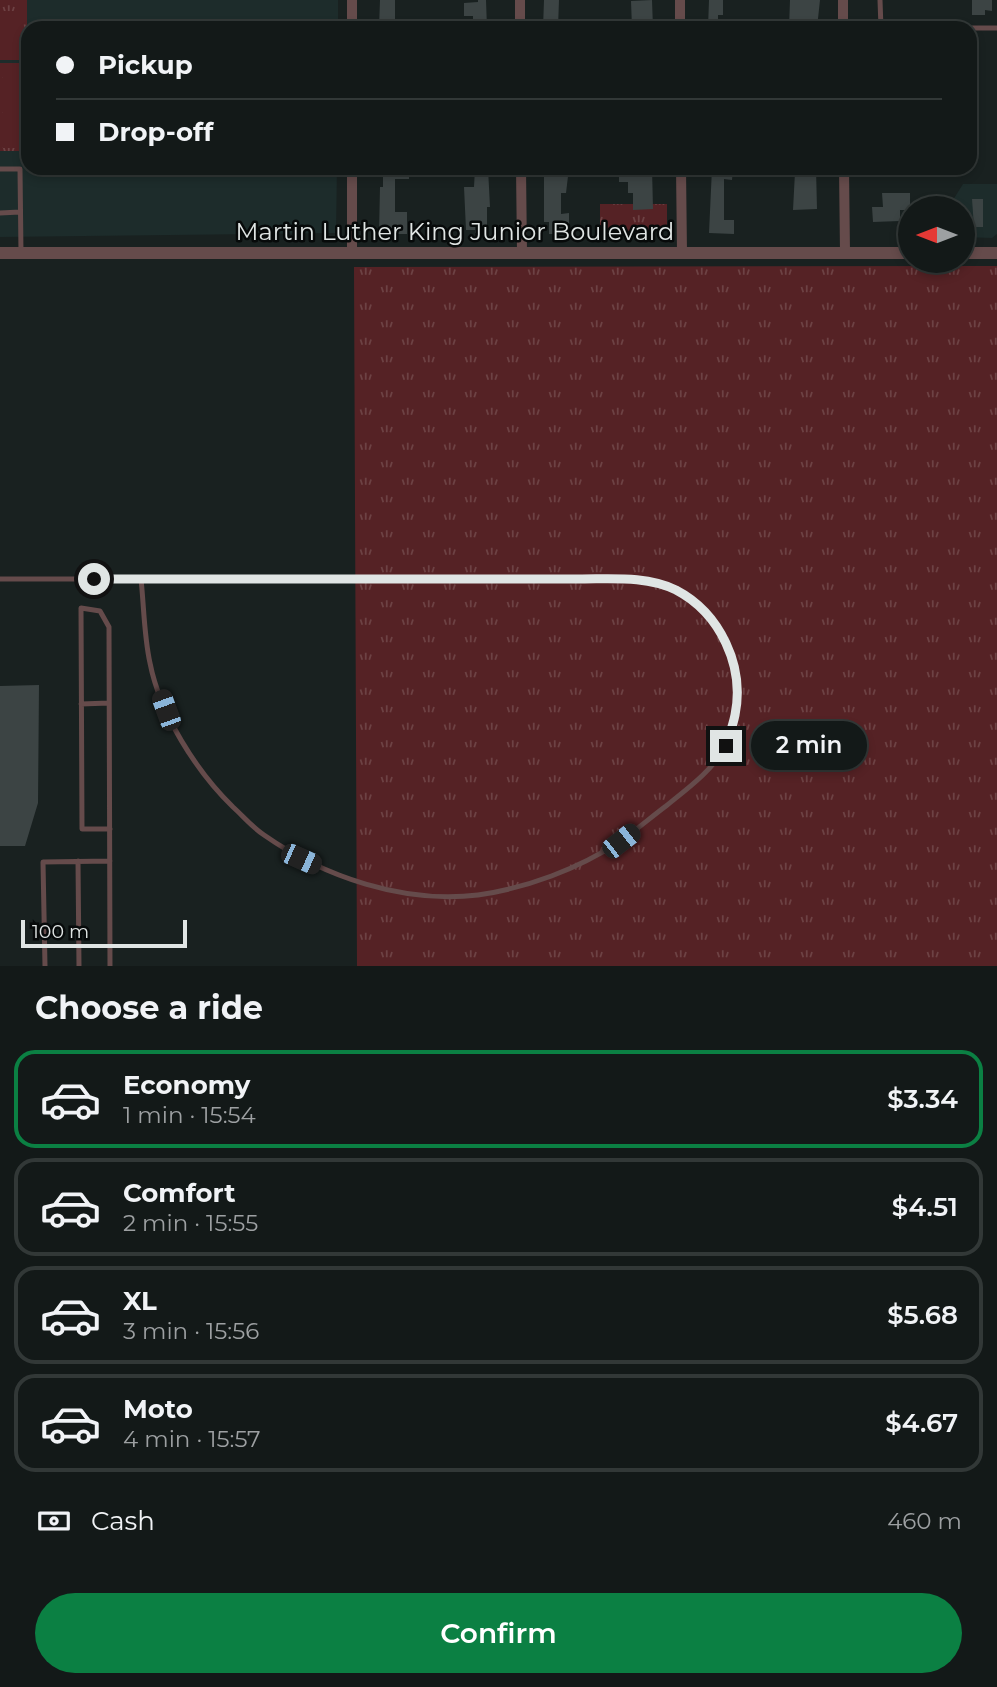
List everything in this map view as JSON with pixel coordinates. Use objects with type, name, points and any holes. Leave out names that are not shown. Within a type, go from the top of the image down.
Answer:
[{"type":"street","points":[[352,0],[352,21]]},
{"type":"street","points":[[520,0],[520,21]]},
{"type":"street","points":[[680,0],[680,21]]},
{"type":"street","points":[[844,0],[844,21]]},
{"type":"street","points":[[352,175],[352,253]]},
{"type":"street","points":[[522,175],[522,253]]},
{"type":"street","points":[[681,175],[682,253]]},
{"type":"street","points":[[844,175],[845,253]]},
{"type":"street","name":"Martin Luther King Junior Boulevard","points":[[0,253],[898,253]]},
{"type":"street","points":[[975,253],[997,253]]},
{"type":"lane","points":[[880,0],[881,21]]},
{"type":"lane","points":[[977,28],[997,28]]},
{"type":"lane","points":[[0,169],[20,169],[21,253]]},
{"type":"lane","points":[[0,213],[20,212]]},
{"type":"lane","points":[[0,579],[141,579],[588,579],[652,582],[675,590],[698,605],[718,627],[731,654],[738,680],[736,715],[726,746],[707,770],[621,841],[580,864],[528,884],[477,895],[432,895],[392,890],[341,877],[301,859],[260,833],[217,792],[174,732],[150,665],[141,579]]},
{"type":"lane","points":[[110,830],[82,830],[81,608],[100,611],[109,627],[110,830],[110,966]]},
{"type":"lane","points":[[81,704],[109,703]]},
{"type":"lane","points":[[78,861],[79,966]]},
{"type":"lane","points":[[45,966],[43,862],[110,861]]},
{"type":"shaded area","points":[[0,0],[338,0],[338,21],[21,21],[21,175],[337,175],[336,233],[0,237]]},
{"type":"shaded area","points":[[963,184],[997,184],[997,234],[992,238],[975,237],[975,196],[956,196]]},
{"type":"green space","points":[[0,0],[27,0],[27,21],[21,21],[21,60],[0,60]]},
{"type":"green space","points":[[0,11],[16,11],[16,30],[0,30]]},
{"type":"green space","points":[[0,36],[16,36],[16,55],[0,55]]},
{"type":"green space","points":[[0,63],[21,63],[21,151],[0,151]]},
{"type":"green space","points":[[3,67],[21,67],[21,92],[3,92]]},
{"type":"green space","points":[[3,95],[21,95],[21,120],[3,120]]},
{"type":"green space","points":[[3,123],[21,123],[21,148],[3,148]]},
{"type":"green space","points":[[600,204],[667,204],[667,231],[600,231]]},
{"type":"green space","points":[[898,266],[898,273],[975,273],[975,266],[997,266],[997,966],[357,966],[354,267]]},
{"type":"building","points":[[380,0],[395,0],[395,21],[379,21]]},
{"type":"building","points":[[486,0],[487,21],[473,21],[473,16],[464,16],[464,3]]},
{"type":"building","points":[[544,0],[559,0],[558,21],[543,21]]},
{"type":"building","points":[[652,0],[653,21],[632,21],[631,1]]},
{"type":"building","points":[[709,0],[723,0],[723,15],[718,15],[718,21],[708,21]]},
{"type":"building","points":[[790,0],[820,0],[818,21],[789,21]]},
{"type":"building","points":[[972,0],[992,0],[992,11],[985,10],[985,15],[972,15]]},
{"type":"building","points":[[383,175],[409,175],[409,179],[395,179],[395,212],[407,212],[407,234],[379,234],[380,187],[383,187]]},
{"type":"building","points":[[475,175],[488,175],[490,207],[487,207],[487,234],[466,230],[464,187],[474,187]]},
{"type":"building","points":[[544,175],[568,175],[566,193],[561,193],[561,214],[569,213],[569,234],[549,234],[549,222],[544,222]]},
{"type":"building","points":[[619,175],[652,175],[653,209],[633,210],[633,193],[628,193],[628,182],[619,182]]},
{"type":"building","points":[[712,175],[732,175],[732,180],[724,179],[724,220],[734,220],[734,234],[709,233]]},
{"type":"building","points":[[795,175],[816,175],[817,209],[793,210]]},
{"type":"building","points":[[882,193],[910,193],[910,196],[898,196],[898,221],[873,222],[872,207],[883,207]]},
{"type":"building","points":[[975,199],[983,199],[983,227],[975,227]]},
{"type":"building","points":[[39,685],[38,803],[25,846],[0,846],[0,686]]},
{"type":"route","points":[[94,579],[629,579],[652,582],[675,590],[698,605],[718,627],[731,654],[738,680],[736,715],[726,746]]}]
